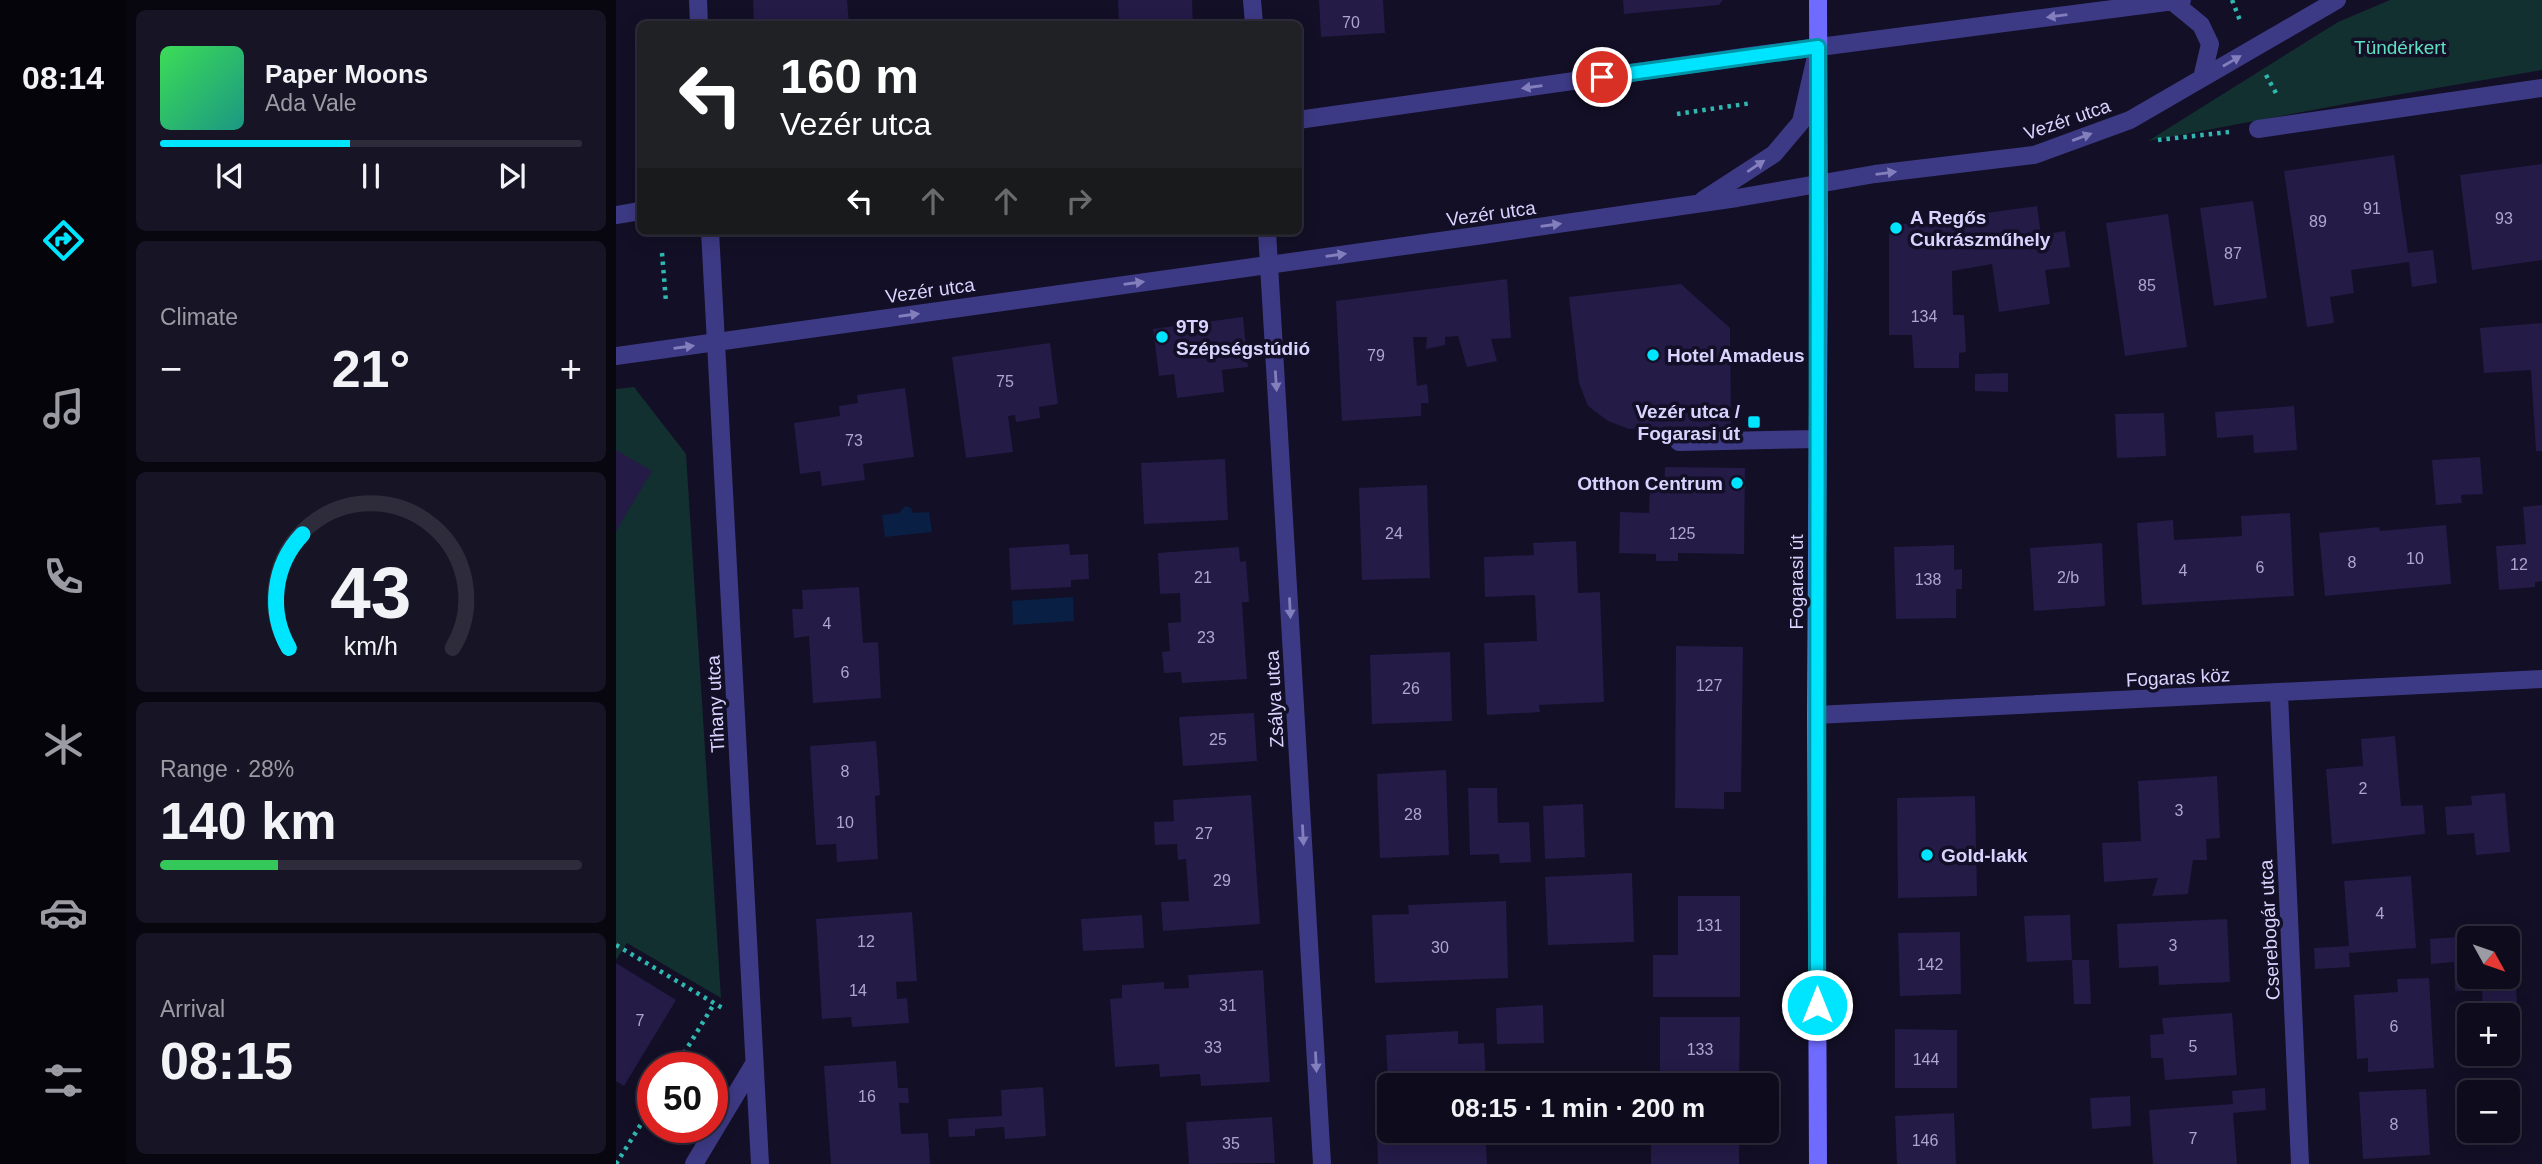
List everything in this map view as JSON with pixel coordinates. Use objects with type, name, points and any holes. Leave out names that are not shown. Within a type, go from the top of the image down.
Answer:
[{"type":"main road","name":"Fogarasi út","points":[[1818,0],[1818,1164]]},
{"type":"street","points":[[698,0],[699,21]]},
{"type":"street","points":[[1252,0],[1254,21]]},
{"type":"street","name":"Vezér utca","points":[[616,356],[1698,204],[1875,174],[2034,155],[2130,120],[2337,0]]},
{"type":"street","points":[[1302,119],[1818,47],[2178,1],[2201,25],[2210,44],[2202,78]]},
{"type":"street","points":[[1698,204],[1774,154],[1801,122],[1818,47]]},
{"type":"street","points":[[2258,129],[2542,88]]},
{"type":"street","points":[[616,215],[637,212]]},
{"type":"street","name":"Tihany utca","points":[[710,235],[760,1164]]},
{"type":"street","name":"Zsálya utca","points":[[1267,235],[1322,1164]]},
{"type":"street","points":[[1679,443],[1818,439]]},
{"type":"street","name":"Fogaras köz","points":[[1816,715],[2542,679]]},
{"type":"street","name":"Cserebogár utca","points":[[2279,694],[2300,1164]]},
{"type":"street","points":[[694,1164],[754,1065]]},
{"type":"path","points":[[1677,114],[1752,103]]},
{"type":"path","points":[[2148,141],[2258,129]]},
{"type":"path","points":[[662,253],[666,302]]},
{"type":"path","points":[[616,945],[752,1026]]},
{"type":"path","points":[[686,1052],[714,1004]]},
{"type":"path","points":[[617,1164],[637,1131]]},
{"type":"green space","name":"Tündérkert","points":[[2390,0],[2542,0],[2542,70],[2148,141],[2338,22]]},
{"type":"green space","points":[[634,387],[686,454],[721,998],[627,943],[616,960],[616,389]]},
{"type":"water","points":[[905,506],[911,508],[913,513],[929,512],[932,532],[885,537],[882,515],[899,513]]},
{"type":"water","points":[[1073,597],[1074,621],[1013,625],[1012,601]]},
{"type":"building","points":[[753,0],[847,0],[849,21],[754,21]]},
{"type":"building","points":[[1118,0],[1192,0],[1193,21],[1119,21]]},
{"type":"building","points":[[1319,0],[1383,0],[1385,33],[1321,37]]},
{"type":"building","points":[[1623,0],[1723,0],[1719,5],[1624,14]]},
{"type":"building","points":[[2394,155],[2408,253],[2433,250],[2437,283],[2412,287],[2409,262],[2351,270],[2354,293],[2330,297],[2334,323],[2307,327],[2284,171]]},
{"type":"building","points":[[2542,164],[2542,260],[2472,270],[2460,175]]},
{"type":"building","points":[[2253,201],[2267,298],[2214,306],[2200,208]]},
{"type":"building","points":[[2037,206],[2041,235],[2065,231],[2070,267],[2045,270],[2050,304],[1999,312],[1992,264],[1952,271],[1953,315],[1964,315],[1966,352],[1959,353],[1959,368],[1914,368],[1912,335],[1889,335],[1889,234],[1896,225]]},
{"type":"building","points":[[2168,214],[2187,347],[2125,356],[2106,223]]},
{"type":"building","points":[[1507,279],[1511,338],[1491,339],[1497,361],[1467,367],[1458,336],[1445,337],[1445,345],[1426,349],[1427,337],[1413,337],[1417,386],[1427,384],[1429,403],[1421,403],[1421,416],[1342,421],[1336,301]]},
{"type":"building","name":"Hotel Amadeus","points":[[1681,284],[1730,328],[1731,427],[1629,429],[1608,421],[1588,406],[1579,383],[1569,297]]},
{"type":"building","points":[[1243,317],[1248,367],[1222,370],[1224,392],[1177,398],[1174,374],[1159,376],[1153,329]]},
{"type":"building","points":[[2542,323],[2542,451],[2536,451],[2531,370],[2484,373],[2480,328]]},
{"type":"building","points":[[1050,343],[1058,404],[1039,407],[1040,418],[1016,422],[1015,415],[1008,416],[1013,452],[966,458],[952,357]]},
{"type":"building","points":[[2008,373],[2008,392],[1975,391],[1975,374]]},
{"type":"building","points":[[905,388],[914,457],[863,464],[865,480],[822,486],[820,471],[800,474],[794,423],[840,416],[839,406],[858,403],[857,395]]},
{"type":"building","points":[[2294,406],[2297,450],[2254,453],[2253,435],[2217,438],[2215,412]]},
{"type":"building","points":[[2164,413],[2166,456],[2117,458],[2115,414]]},
{"type":"building","points":[[616,450],[652,471],[616,531]]},
{"type":"building","points":[[2480,457],[2483,494],[2461,495],[2462,503],[2436,505],[2432,460]]},
{"type":"building","points":[[1225,459],[1228,520],[1144,524],[1141,463]]},
{"type":"building","points":[[1665,467],[1745,468],[1744,554],[1678,553],[1678,561],[1656,561],[1656,554],[1619,553],[1620,512],[1649,513],[1650,487],[1664,487]]},
{"type":"building","points":[[1427,485],[1430,578],[1362,580],[1359,488]]},
{"type":"building","points":[[2542,505],[2542,581],[2535,582],[2535,587],[2499,590],[2496,546],[2526,544],[2523,507]]},
{"type":"building","points":[[2290,513],[2294,596],[2142,605],[2137,523],[2173,520],[2174,540],[2242,536],[2241,516]]},
{"type":"building","points":[[2446,525],[2451,584],[2325,596],[2319,533],[2379,527],[2380,531]]},
{"type":"building","points":[[1576,541],[1578,593],[1600,592],[1604,702],[1539,705],[1540,712],[1487,715],[1484,643],[1537,641],[1535,595],[1485,597],[1484,557],[1534,555],[1533,543]]},
{"type":"building","points":[[2102,543],[2105,606],[2034,611],[2030,548]]},
{"type":"building","points":[[1069,544],[1070,555],[1088,554],[1089,579],[1071,580],[1071,587],[1011,590],[1009,548]]},
{"type":"building","points":[[1954,545],[1954,570],[1962,569],[1962,589],[1956,589],[1956,618],[1896,619],[1894,547]]},
{"type":"building","points":[[1239,547],[1240,562],[1246,561],[1249,602],[1242,602],[1247,679],[1182,683],[1181,672],[1164,673],[1162,652],[1170,651],[1168,623],[1181,622],[1180,593],[1160,594],[1158,553]]},
{"type":"building","points":[[859,587],[863,643],[878,642],[881,698],[813,703],[809,636],[794,638],[792,609],[803,609],[802,590]]},
{"type":"building","points":[[1676,646],[1743,647],[1741,792],[1724,792],[1724,809],[1675,808]]},
{"type":"building","points":[[1450,652],[1452,721],[1372,724],[1370,655]]},
{"type":"building","points":[[1254,713],[1257,761],[1183,766],[1179,717]]},
{"type":"building","points":[[2395,736],[2401,806],[2423,805],[2425,834],[2332,844],[2326,769],[2363,766],[2361,739]]},
{"type":"building","points":[[876,741],[880,795],[875,796],[878,859],[837,862],[836,844],[816,845],[810,746]]},
{"type":"building","points":[[1446,770],[1449,855],[1380,858],[1377,774]]},
{"type":"building","points":[[2217,776],[2220,838],[2206,839],[2207,860],[2193,860],[2188,894],[2152,896],[2158,878],[2104,882],[2102,843],[2141,841],[2138,781]]},
{"type":"building","points":[[1468,788],[1497,788],[1498,823],[1529,822],[1531,862],[1500,863],[1499,854],[1470,855]]},
{"type":"building","points":[[2505,793],[2510,852],[2476,855],[2474,833],[2447,835],[2445,807],[2472,805],[2471,796]]},
{"type":"building","points":[[1251,795],[1260,924],[1163,931],[1161,902],[1189,901],[1186,859],[1178,860],[1177,844],[1155,845],[1154,822],[1174,821],[1173,800]]},
{"type":"building","points":[[1975,796],[1977,896],[1898,898],[1897,798]]},
{"type":"building","points":[[1583,804],[1585,857],[1545,859],[1543,806]]},
{"type":"building","points":[[1632,873],[1634,942],[1548,945],[1545,877]]},
{"type":"building","points":[[2411,876],[2416,948],[2349,953],[2350,967],[2315,969],[2314,948],[2349,946],[2344,881]]},
{"type":"building","points":[[1678,896],[1740,896],[1740,997],[1653,997],[1653,955],[1678,955]]},
{"type":"building","points":[[1506,901],[1508,978],[1375,983],[1372,915],[1409,914],[1408,905]]},
{"type":"building","points":[[912,912],[917,981],[896,982],[897,999],[907,998],[909,1023],[852,1027],[851,1017],[822,1019],[816,919]]},
{"type":"building","points":[[1142,915],[1144,948],[1083,951],[1081,919]]},
{"type":"building","points":[[2070,915],[2072,960],[2027,962],[2024,916]]},
{"type":"building","points":[[2227,919],[2230,982],[2159,985],[2158,966],[2119,968],[2117,924]]},
{"type":"building","points":[[1960,932],[1961,994],[1900,996],[1898,933]]},
{"type":"building","points":[[2457,937],[2457,989],[2516,989],[2517,1003],[2483,1003],[2482,990],[2455,991],[2454,962],[2431,964],[2430,939]]},
{"type":"building","points":[[2072,960],[2089,960],[2091,1004],[2074,1004]]},
{"type":"building","points":[[616,963],[676,1000],[645,1052],[637,1052],[637,1064],[624,1086],[616,1081]]},
{"type":"building","points":[[1263,970],[1270,1082],[1201,1086],[1200,1074],[1160,1077],[1159,1064],[1115,1067],[1110,999],[1122,998],[1122,985],[1164,982],[1164,989],[1189,988],[1188,975]]},
{"type":"building","points":[[2429,978],[2434,1068],[2368,1072],[2368,1058],[2357,1059],[2354,995],[2398,992],[2397,979]]},
{"type":"building","points":[[1543,1005],[1544,1043],[1497,1044],[1496,1008]]},
{"type":"building","points":[[2232,1013],[2237,1075],[2165,1080],[2163,1058],[2151,1058],[2150,1035],[2164,1034],[2162,1018]]},
{"type":"building","points":[[1660,1017],[1740,1017],[1739,1073],[1660,1073]]},
{"type":"building","points":[[1895,1029],[1957,1030],[1957,1088],[1895,1088]]},
{"type":"building","points":[[1458,1031],[1458,1044],[1484,1043],[1485,1073],[1388,1073],[1386,1035]]},
{"type":"building","points":[[896,1061],[898,1088],[908,1088],[909,1103],[899,1103],[901,1134],[928,1133],[930,1164],[831,1164],[824,1066]]},
{"type":"building","points":[[1043,1087],[1046,1136],[1005,1139],[1004,1127],[975,1129],[975,1136],[949,1137],[948,1119],[1002,1116],[1001,1090]]},
{"type":"building","points":[[2265,1088],[2266,1110],[2233,1113],[2237,1164],[2153,1164],[2149,1110],[2233,1104],[2232,1091]]},
{"type":"building","points":[[2426,1089],[2430,1155],[2363,1159],[2359,1092]]},
{"type":"building","points":[[2130,1096],[2131,1126],[2092,1129],[2090,1098]]},
{"type":"building","points":[[1954,1113],[1956,1164],[1897,1164],[1895,1116]]},
{"type":"building","points":[[1272,1117],[1275,1163],[1189,1164],[1186,1122]]},
{"type":"building","points":[[1377,1143],[1486,1143],[1487,1164],[1378,1164]]},
{"type":"building","points":[[1651,1143],[1739,1143],[1739,1164],[1651,1164]]},
{"type":"place","name":"A Regős Cukrászműhely","points":[[1896,228]]},
{"type":"place","name":"9T9 Szépségstúdió","points":[[1162,337]]},
{"type":"place","name":"Hotel Amadeus","points":[[1653,355]]},
{"type":"place","name":"Vezér utca / Fogarasi út","points":[[1754,422]]},
{"type":"place","name":"Otthon Centrum","points":[[1737,483]]},
{"type":"place","name":"Gold-lakk","points":[[1927,855]]},
{"type":"route","points":[[1602,77],[1818,47],[1817,1005]]}]
